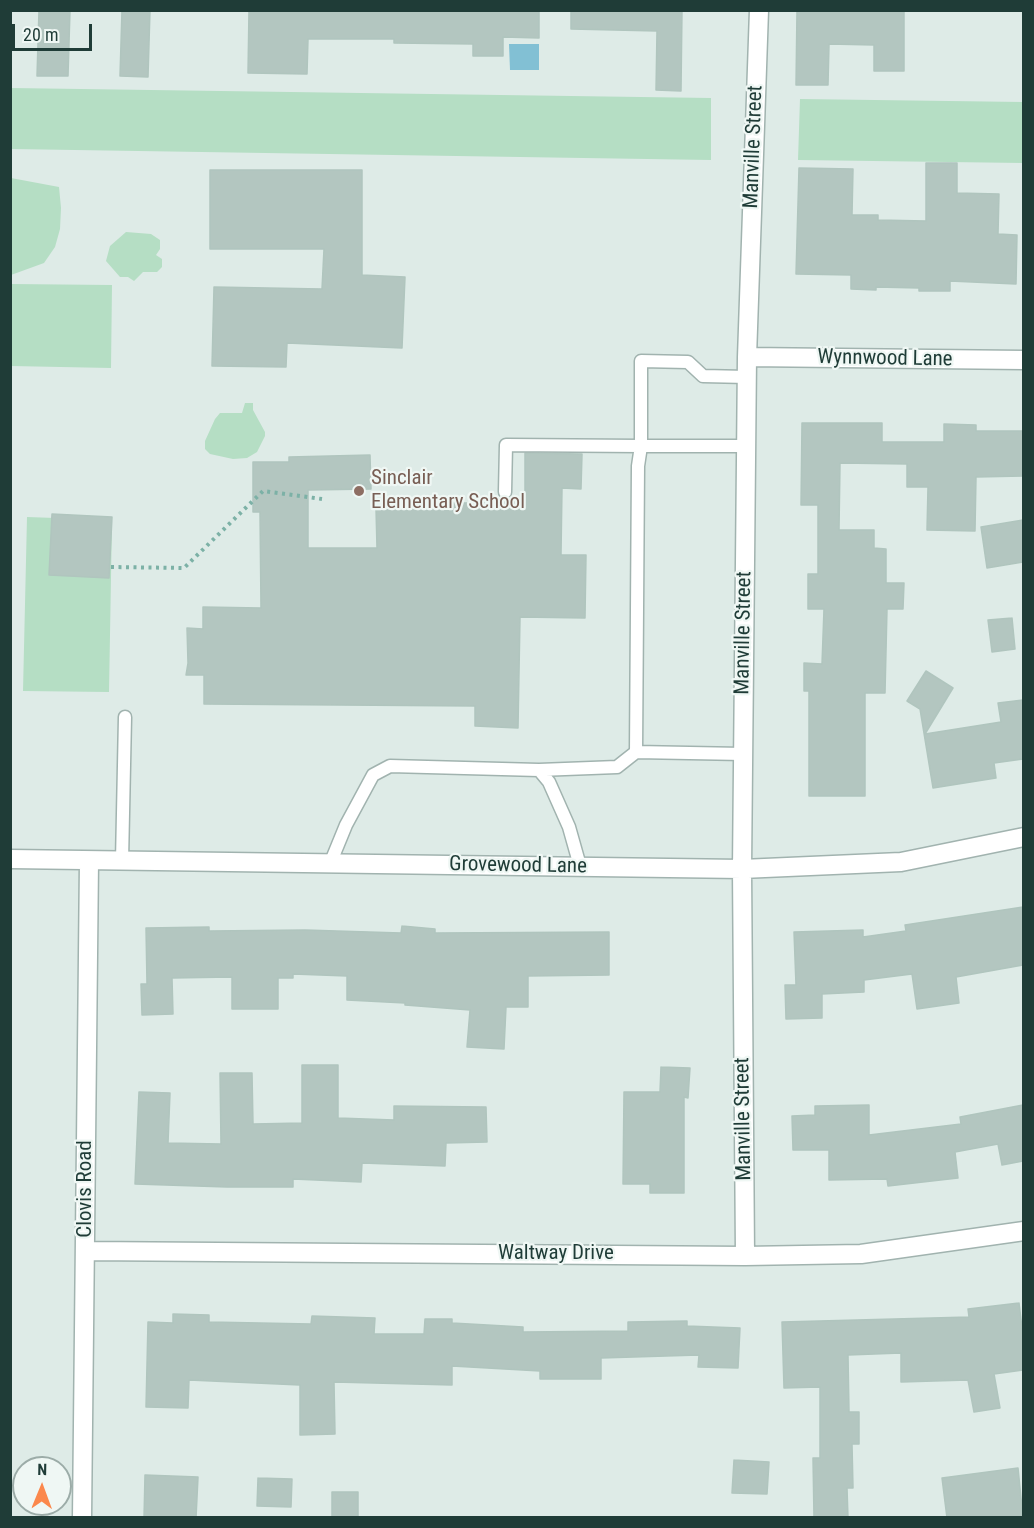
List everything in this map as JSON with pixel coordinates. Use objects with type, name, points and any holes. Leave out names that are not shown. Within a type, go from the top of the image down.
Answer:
[{"type":"street","name":"Manville Street","points":[[745,1256],[742,869],[747,357],[759,10]]},
{"type":"street","name":"Wynnwood Lane","points":[[747,357],[1023,360]]},
{"type":"street","name":"Grovewood Lane","points":[[10,859],[742,869],[901,862],[1023,837]]},
{"type":"street","name":"Clovis Road","points":[[82,1518],[89,861]]},
{"type":"street","name":"Waltway Drive","points":[[86,1251],[745,1256],[861,1254],[1023,1231]]},
{"type":"lane","points":[[636,752],[641,361],[688,362],[703,376],[747,377]]},
{"type":"lane","points":[[506,492],[506,445],[747,446]]},
{"type":"lane","points":[[122,861],[125,717]]},
{"type":"lane","points":[[330,864],[346,825],[373,775],[390,766],[538,770],[616,767],[636,752],[743,754]]},
{"type":"lane","points":[[538,770],[549,782],[569,826],[580,866]]},
{"type":"path","points":[[111,567],[184,568],[263,490],[322,499]]},
{"type":"green space","points":[[11,88],[711,98],[711,160],[11,149]]},
{"type":"green space","points":[[800,99],[1023,102],[1023,163],[798,160]]},
{"type":"green space","points":[[11,178],[59,187],[61,208],[60,229],[55,247],[44,263],[11,275]]},
{"type":"green space","points":[[126,232],[151,234],[160,240],[160,249],[156,255],[162,259],[162,267],[157,272],[143,272],[134,281],[128,277],[120,277],[106,261],[110,246]]},
{"type":"green space","points":[[11,284],[112,285],[111,368],[11,366]]},
{"type":"green space","points":[[245,403],[253,403],[253,410],[265,432],[257,452],[247,458],[233,459],[210,454],[205,449],[205,441],[215,419],[220,413],[242,413]]},
{"type":"green space","points":[[27,517],[112,520],[109,692],[23,691]]},
{"type":"water","points":[[509,44],[539,44],[539,70],[510,70]]},
{"type":"building","points":[[39,10],[70,10],[68,76],[37,76]]},
{"type":"building","points":[[122,10],[150,10],[148,77],[120,76]]},
{"type":"building","points":[[249,10],[539,10],[539,38],[503,37],[503,56],[473,56],[473,44],[394,43],[394,39],[308,39],[307,74],[248,73]]},
{"type":"building","points":[[571,10],[682,10],[681,91],[656,90],[657,31],[571,29]]},
{"type":"building","points":[[797,10],[904,10],[904,71],[874,71],[874,45],[829,44],[828,85],[796,85]]},
{"type":"building","points":[[926,163],[957,163],[957,193],[999,194],[998,234],[1017,235],[1016,284],[950,281],[950,291],[876,287],[876,290],[851,289],[851,275],[796,274],[799,168],[853,169],[852,215],[878,215],[878,220],[926,221]]},
{"type":"building","points":[[210,170],[362,170],[362,275],[405,277],[402,348],[287,343],[286,367],[212,366],[214,287],[322,289],[324,249],[210,249]]},
{"type":"building","points":[[802,423],[882,423],[882,442],[944,442],[944,424],[976,425],[976,431],[1023,431],[1023,476],[976,477],[975,531],[927,530],[928,487],[907,487],[907,464],[840,463],[839,530],[874,530],[874,548],[886,549],[886,583],[904,583],[903,609],[887,609],[885,693],[865,693],[865,796],[809,796],[809,691],[804,691],[804,663],[822,664],[824,609],[808,609],[808,574],[818,574],[818,505],[801,505]]},
{"type":"building","points":[[525,453],[582,454],[581,489],[562,488],[561,555],[586,555],[585,618],[520,617],[518,728],[475,726],[475,706],[204,704],[204,675],[186,675],[187,628],[203,629],[203,607],[261,608],[260,512],[253,512],[253,462],[289,462],[289,457],[370,455],[371,489],[308,490],[308,548],[377,548],[376,509],[451,509],[451,503],[474,503],[474,498],[505,500],[525,498]]},
{"type":"building","points":[[52,514],[112,517],[109,578],[49,575]]},
{"type":"building","points":[[1023,520],[1023,562],[987,568],[981,527]]},
{"type":"building","points":[[1012,618],[1015,649],[992,652],[988,620]]},
{"type":"building","points":[[926,671],[953,688],[925,734],[1001,722],[998,703],[1023,700],[1023,759],[994,763],[996,778],[933,788],[920,709],[907,701]]},
{"type":"building","points":[[1023,907],[1023,965],[956,977],[959,1003],[917,1009],[912,974],[864,980],[864,992],[822,994],[822,1018],[786,1019],[785,985],[796,985],[794,932],[863,930],[863,937],[906,931],[905,925]]},
{"type":"building","points":[[402,926],[435,929],[435,933],[609,932],[609,975],[528,976],[528,1007],[506,1007],[504,1049],[467,1047],[470,1010],[347,1000],[347,976],[293,974],[293,978],[278,978],[278,1009],[232,1009],[232,977],[172,978],[173,1014],[142,1015],[141,984],[147,984],[146,928],[209,927],[209,931],[305,930],[401,933]]},
{"type":"building","points":[[302,1065],[338,1065],[338,1118],[394,1120],[394,1106],[486,1107],[487,1142],[446,1143],[445,1166],[362,1163],[361,1182],[293,1179],[293,1187],[135,1184],[139,1092],[170,1093],[168,1143],[221,1144],[220,1073],[252,1073],[253,1124],[302,1123]]},
{"type":"building","points":[[661,1067],[690,1068],[688,1098],[684,1097],[684,1193],[650,1193],[650,1184],[623,1184],[624,1092],[660,1092]]},
{"type":"building","points":[[869,1105],[869,1135],[961,1124],[960,1117],[1023,1105],[1023,1161],[1002,1165],[998,1144],[955,1152],[958,1178],[888,1186],[887,1179],[829,1180],[829,1150],[793,1150],[792,1116],[815,1115],[815,1106]]},
{"type":"building","points":[[1019,1303],[1023,1336],[1023,1370],[994,1374],[1000,1408],[974,1412],[968,1380],[901,1382],[901,1353],[848,1355],[849,1412],[859,1412],[859,1444],[852,1444],[853,1488],[847,1488],[848,1518],[814,1518],[813,1458],[820,1458],[820,1387],[784,1388],[782,1322],[969,1317],[968,1309]]},
{"type":"building","points":[[173,1314],[209,1315],[209,1322],[311,1324],[312,1316],[375,1318],[374,1334],[424,1334],[425,1319],[452,1319],[452,1323],[523,1327],[523,1332],[628,1331],[628,1322],[687,1321],[687,1326],[740,1328],[738,1368],[698,1367],[699,1355],[601,1358],[601,1379],[540,1379],[540,1371],[452,1366],[452,1385],[334,1382],[335,1434],[300,1435],[300,1385],[189,1380],[188,1408],[146,1407],[148,1322],[173,1323]]},
{"type":"building","points":[[734,1460],[769,1462],[767,1494],[732,1493]]},
{"type":"building","points":[[1018,1468],[1023,1518],[947,1518],[942,1478]]},
{"type":"building","points":[[145,1475],[198,1477],[196,1518],[144,1518]]},
{"type":"building","points":[[258,1478],[292,1479],[291,1507],[257,1506]]},
{"type":"building","points":[[332,1492],[358,1492],[358,1518],[332,1518]]},
{"type":"place","name":"Sinclair Elementary School","points":[[359,491]]}]
